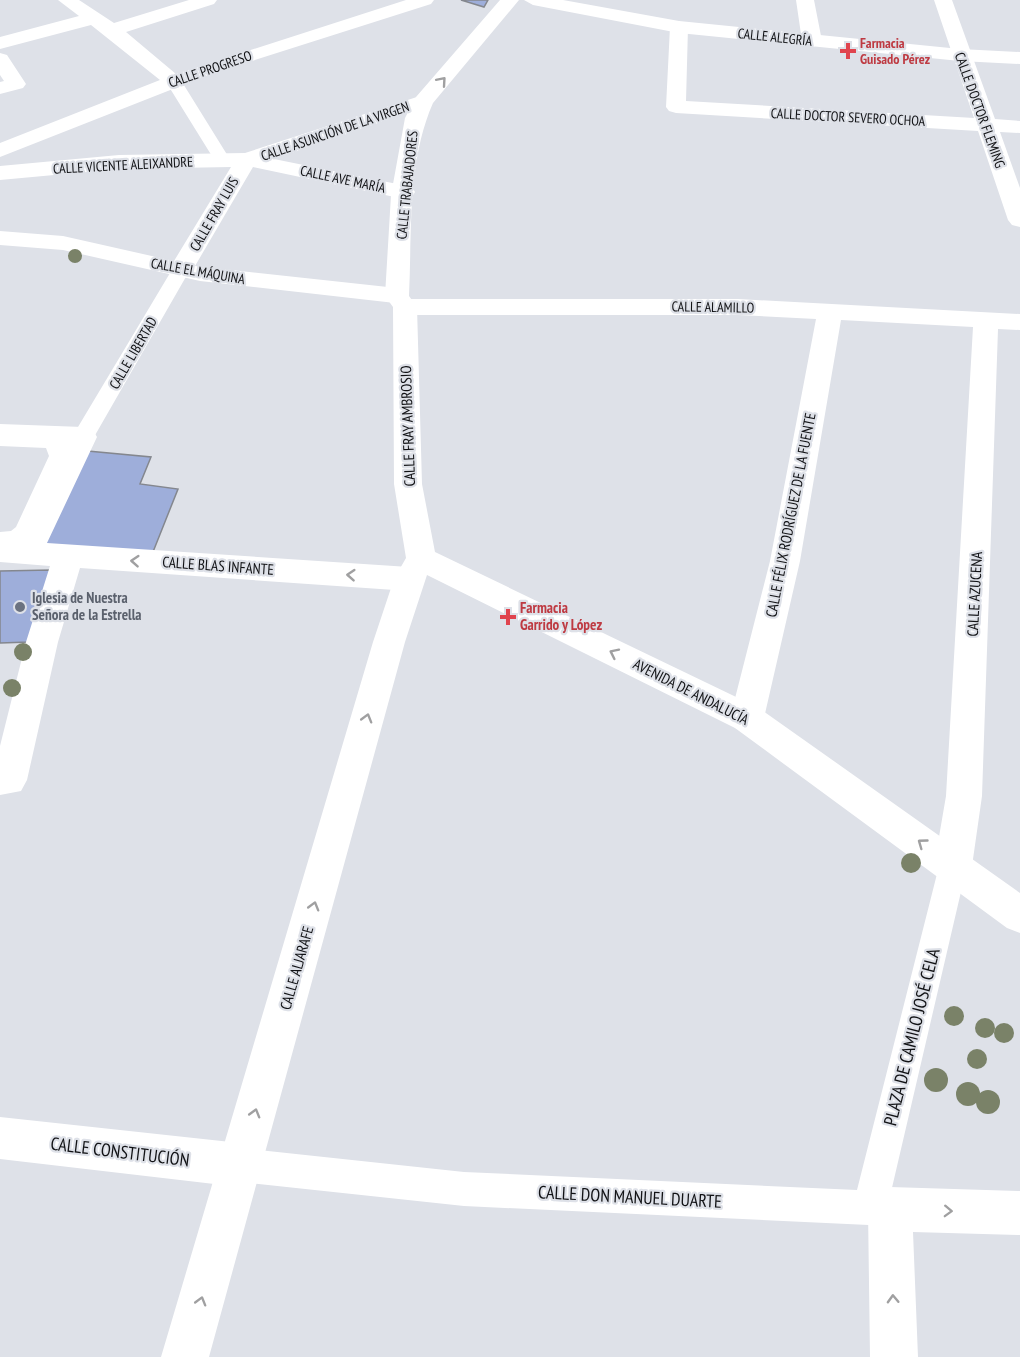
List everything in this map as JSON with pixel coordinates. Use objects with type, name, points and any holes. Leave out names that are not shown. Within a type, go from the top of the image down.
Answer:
[{"type":"street","points":[[67,0],[112,30],[174,82],[235,160]]},
{"type":"street","points":[[112,30],[208,0]]},
{"type":"street","name":"CALLE PROGRESO","points":[[0,151],[174,82],[425,0]]},
{"type":"street","name":"CALLE TRABAJADORES","points":[[401,302],[404,192],[415,114],[423,101],[510,0]]},
{"type":"street","name":"CALLE ALEGRÍA","points":[[533,0],[679,27],[960,55],[1020,57]]},
{"type":"street","points":[[805,0],[812,41]]},
{"type":"street","name":"CALLE DOCTOR FLEMING","points":[[943,0],[960,55],[1020,218]]},
{"type":"street","points":[[0,43],[94,18]]},
{"type":"street","name":"CALLE DOCTOR SEVERO OCHOA","points":[[679,27],[676,107],[1020,127]]},
{"type":"street","points":[[0,59],[16,84],[0,88]]},
{"type":"street","name":"CALLE ASUNCIÓN DE LA VIRGEN","points":[[235,160],[301,144],[423,101]]},
{"type":"street","name":"CALLE VICENTE ALEIXANDRE","points":[[0,174],[119,162],[235,160]]},
{"type":"street","name":"CALLE AVE MARÍA","points":[[235,160],[404,192]]},
{"type":"street","name":"CALLE FRAY LUIS","points":[[182,268],[235,160]]},
{"type":"street","name":"CALLE EL MÁQUINA","points":[[0,238],[63,243],[105,254],[182,268],[200,274],[401,302]]},
{"type":"street","name":"CALLE LIBERTAD","points":[[83,437],[182,268]]},
{"type":"street","name":"CALLE ALAMILLO","points":[[401,302],[830,311],[1020,322]]},
{"type":"street","name":"CALLE FRAY AMBROSIO","points":[[401,302],[408,484],[415,569]]},
{"type":"street","name":"CALLE FÉLIX RODRÍGUEZ DE LA FUENTE","points":[[747,718],[785,561],[830,311]]},
{"type":"street","name":"CALLE AZUCENA","points":[[953,866],[964,796],[987,343],[985,320]]},
{"type":"street","points":[[0,436],[83,437]]},
{"type":"street","points":[[0,436],[51,441],[59,447],[60,456],[25,532],[9,548]]},
{"type":"street","points":[[9,548],[83,437]]},
{"type":"street","name":"CALLE BLAS INFANTE","points":[[9,548],[68,556],[415,569]]},
{"type":"street","points":[[4,780],[68,556]]},
{"type":"street","name":"AVENIDA DE ANDALUCÍA","points":[[415,569],[747,718],[1020,915]]},
{"type":"street","name":"CALLE ALJARAFE","points":[[185,1357],[415,569]]},
{"type":"street","name":"PLAZA DE CAMILO JOSÉ CELA","points":[[880,1208],[953,866]]},
{"type":"street","name":"CALLE CONSTITUCIÓN","points":[[0,1138],[240,1165]]},
{"type":"street","name":"CALLE DON MANUEL DUARTE","points":[[240,1165],[464,1189],[1020,1213]]},
{"type":"street","points":[[880,1208],[894,1357]]},
{"type":"building","points":[[461,0],[488,0],[484,7]]},
{"type":"building","points":[[77,450],[151,457],[140,484],[178,489],[149,562],[28,551]]},
{"type":"building","name":"Iglesia de Nuestra Señora de la Estrella","points":[[51,570],[29,642],[0,643],[0,571]]},
{"type":"place","name":"Farmacia Guisado Pérez","points":[[848,51]]},
{"type":"place","name":"Iglesia de Nuestra Señora de la Estrella","points":[[20,607]]},
{"type":"place","name":"Farmacia Garrido y López","points":[[508,617]]}]
